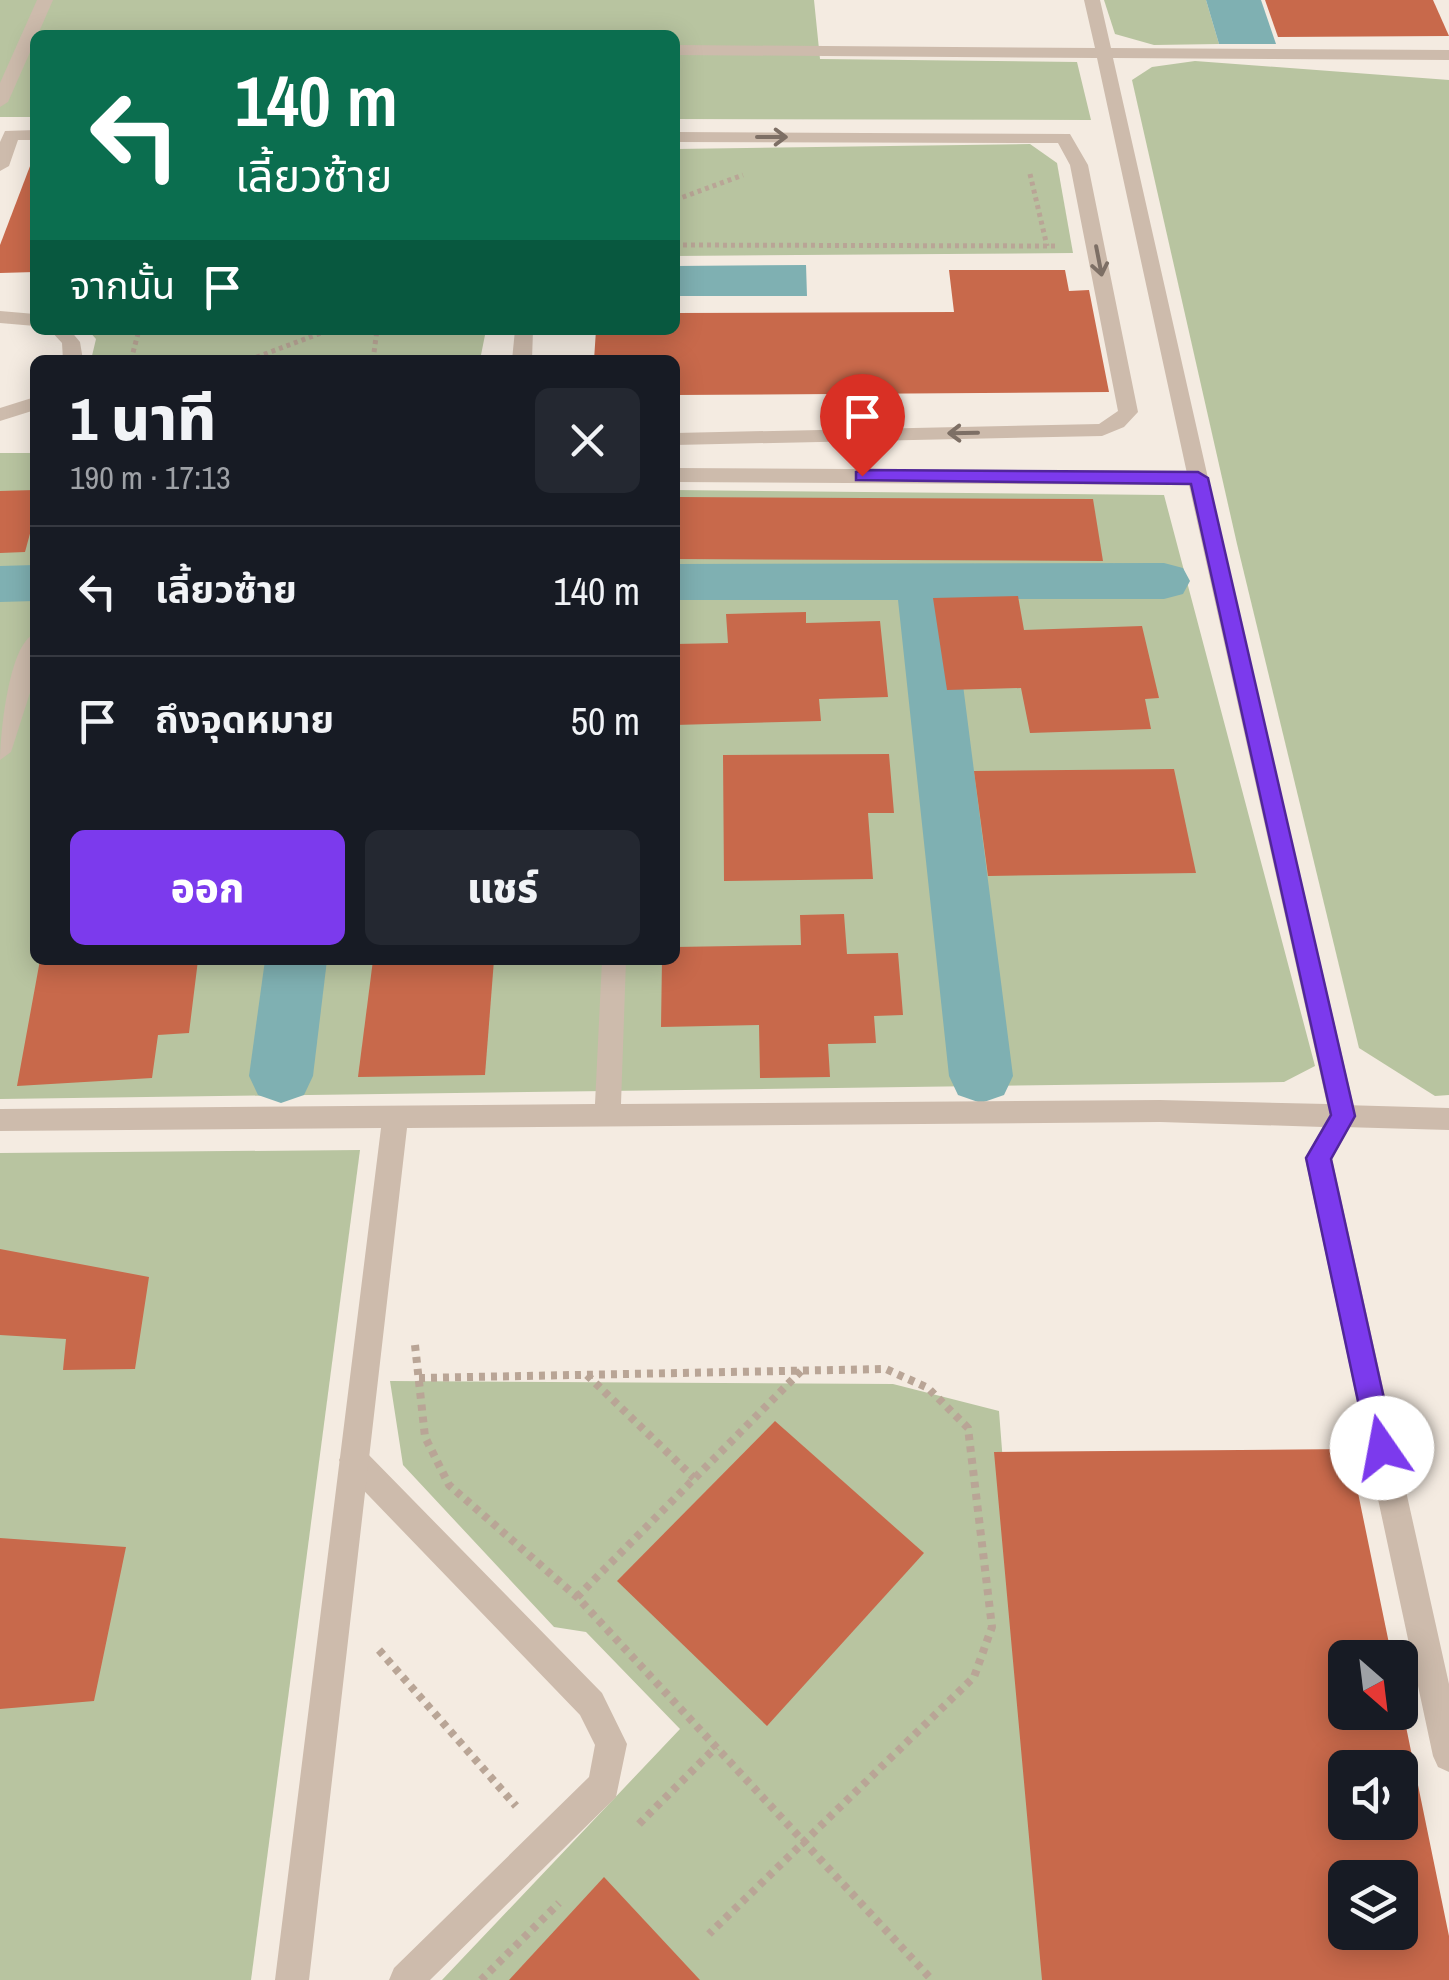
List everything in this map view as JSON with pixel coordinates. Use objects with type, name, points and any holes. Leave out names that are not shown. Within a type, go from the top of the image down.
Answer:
[{"type":"street","points":[[36,30],[45,0]]},
{"type":"street","points":[[1092,0],[1343,1116],[1318,1158],[1449,1756]]},
{"type":"street","points":[[680,50],[1449,56]]},
{"type":"street","points":[[0,102],[27,58]]},
{"type":"street","points":[[0,166],[11,135],[30,135]]},
{"type":"street","points":[[680,137],[1064,138],[1079,165],[1128,412],[1118,423],[1102,430],[680,440]]},
{"type":"street","points":[[0,317],[30,320]]},
{"type":"street","points":[[6,413],[30,405]]},
{"type":"street","points":[[680,475],[1198,478]]},
{"type":"street","points":[[0,752],[30,658]]},
{"type":"street","points":[[608,1115],[614,965]]},
{"type":"street","points":[[0,1120],[1160,1111],[1449,1118]]},
{"type":"street","points":[[292,1980],[395,1117]]},
{"type":"street","points":[[354,1460],[591,1704],[611,1744],[604,1785],[406,1980]]},
{"type":"path","points":[[680,245],[1096,245]]},
{"type":"path","points":[[262,355],[316,335]]},
{"type":"path","points":[[372,1310],[416,1346],[425,1436],[449,1485],[577,1596],[932,1980]]},
{"type":"path","points":[[419,1378],[886,1369],[928,1388],[968,1428],[992,1627],[974,1677],[709,1934]]},
{"type":"path","points":[[577,1596],[802,1370]]},
{"type":"path","points":[[586,1374],[694,1478]]},
{"type":"path","points":[[338,1602],[547,1840]]},
{"type":"green space","points":[[0,0],[814,0],[820,59],[1077,62],[1091,120],[680,119],[680,30],[30,30],[30,117],[0,117]]},
{"type":"green space","points":[[1104,0],[1206,0],[1219,44],[1154,45],[1115,34]]},
{"type":"green space","points":[[1195,61],[1449,80],[1449,1095],[1435,1096],[1359,1048],[1237,544],[1132,80],[1152,67]]},
{"type":"green space","points":[[1030,144],[1057,163],[1073,253],[680,256],[680,149]]},
{"type":"green space","points":[[92,335],[485,335],[481,355],[92,355],[96,339]]},
{"type":"green space","points":[[0,453],[30,453],[30,965],[680,965],[680,490],[1164,495],[1315,1066],[1284,1082],[0,1099]]},
{"type":"green space","points":[[360,1150],[251,1980],[0,1980],[0,1153]]},
{"type":"green space","points":[[390,1381],[893,1384],[999,1411],[1043,1980],[442,1980],[680,1729],[586,1632],[554,1627],[403,1465]]},
{"type":"water","points":[[1206,0],[1261,0],[1276,44],[1219,44]]},
{"type":"water","points":[[806,265],[807,296],[680,296],[680,266]]},
{"type":"building","points":[[1265,0],[1433,0],[1449,36],[1278,37]]},
{"type":"building","points":[[30,166],[30,272],[0,273],[0,245]]},
{"type":"building","points":[[949,270],[1065,270],[1069,291],[1089,290],[1109,392],[680,395],[680,355],[594,355],[596,335],[680,335],[680,313],[954,312]]},
{"type":"building","points":[[30,490],[30,534],[25,552],[0,553],[0,491]]},
{"type":"building","points":[[680,497],[1093,499],[1103,561],[680,559]]},
{"type":"building","points":[[1018,596],[1024,630],[1142,626],[1159,698],[1145,699],[1151,729],[1030,733],[1021,688],[947,690],[933,598]]},
{"type":"building","points":[[806,612],[806,623],[880,621],[888,697],[819,699],[821,721],[680,725],[680,644],[728,643],[726,614]]},
{"type":"building","points":[[889,754],[894,813],[868,813],[873,879],[724,881],[723,755]]},
{"type":"building","points":[[1174,769],[1196,873],[988,876],[974,771]]},
{"type":"building","points":[[844,914],[847,954],[898,953],[903,1015],[874,1016],[876,1043],[828,1044],[830,1077],[760,1078],[759,1025],[661,1027],[662,965],[680,965],[680,947],[801,945],[800,915]]},
{"type":"building","points":[[39,965],[197,965],[189,1033],[158,1035],[152,1078],[17,1086]]},
{"type":"building","points":[[372,965],[494,965],[485,1075],[358,1077]]},
{"type":"building","points":[[0,1249],[149,1277],[135,1369],[63,1370],[66,1339],[0,1335]]},
{"type":"building","points":[[775,1421],[924,1553],[767,1726],[617,1581]]},
{"type":"building","points":[[1349,1449],[1388,1640],[1328,1640],[1328,1730],[1407,1730],[1411,1750],[1328,1750],[1328,1840],[1418,1840],[1418,1785],[1449,1936],[1449,1980],[1042,1980],[994,1452]]},
{"type":"building","points":[[0,1538],[126,1547],[94,1701],[0,1709]]},
{"type":"building","points":[[604,1877],[700,1980],[509,1980]]},
{"type":"waterway","points":[[680,582],[1164,581]]},
{"type":"waterway","points":[[923,582],[981,1076]]},
{"type":"waterway","points":[[0,584],[30,583]]},
{"type":"waterway","points":[[281,1076],[295,965]]},
{"type":"route","points":[[862,476],[1198,478],[1343,1116],[1318,1158],[1382,1448]]}]
